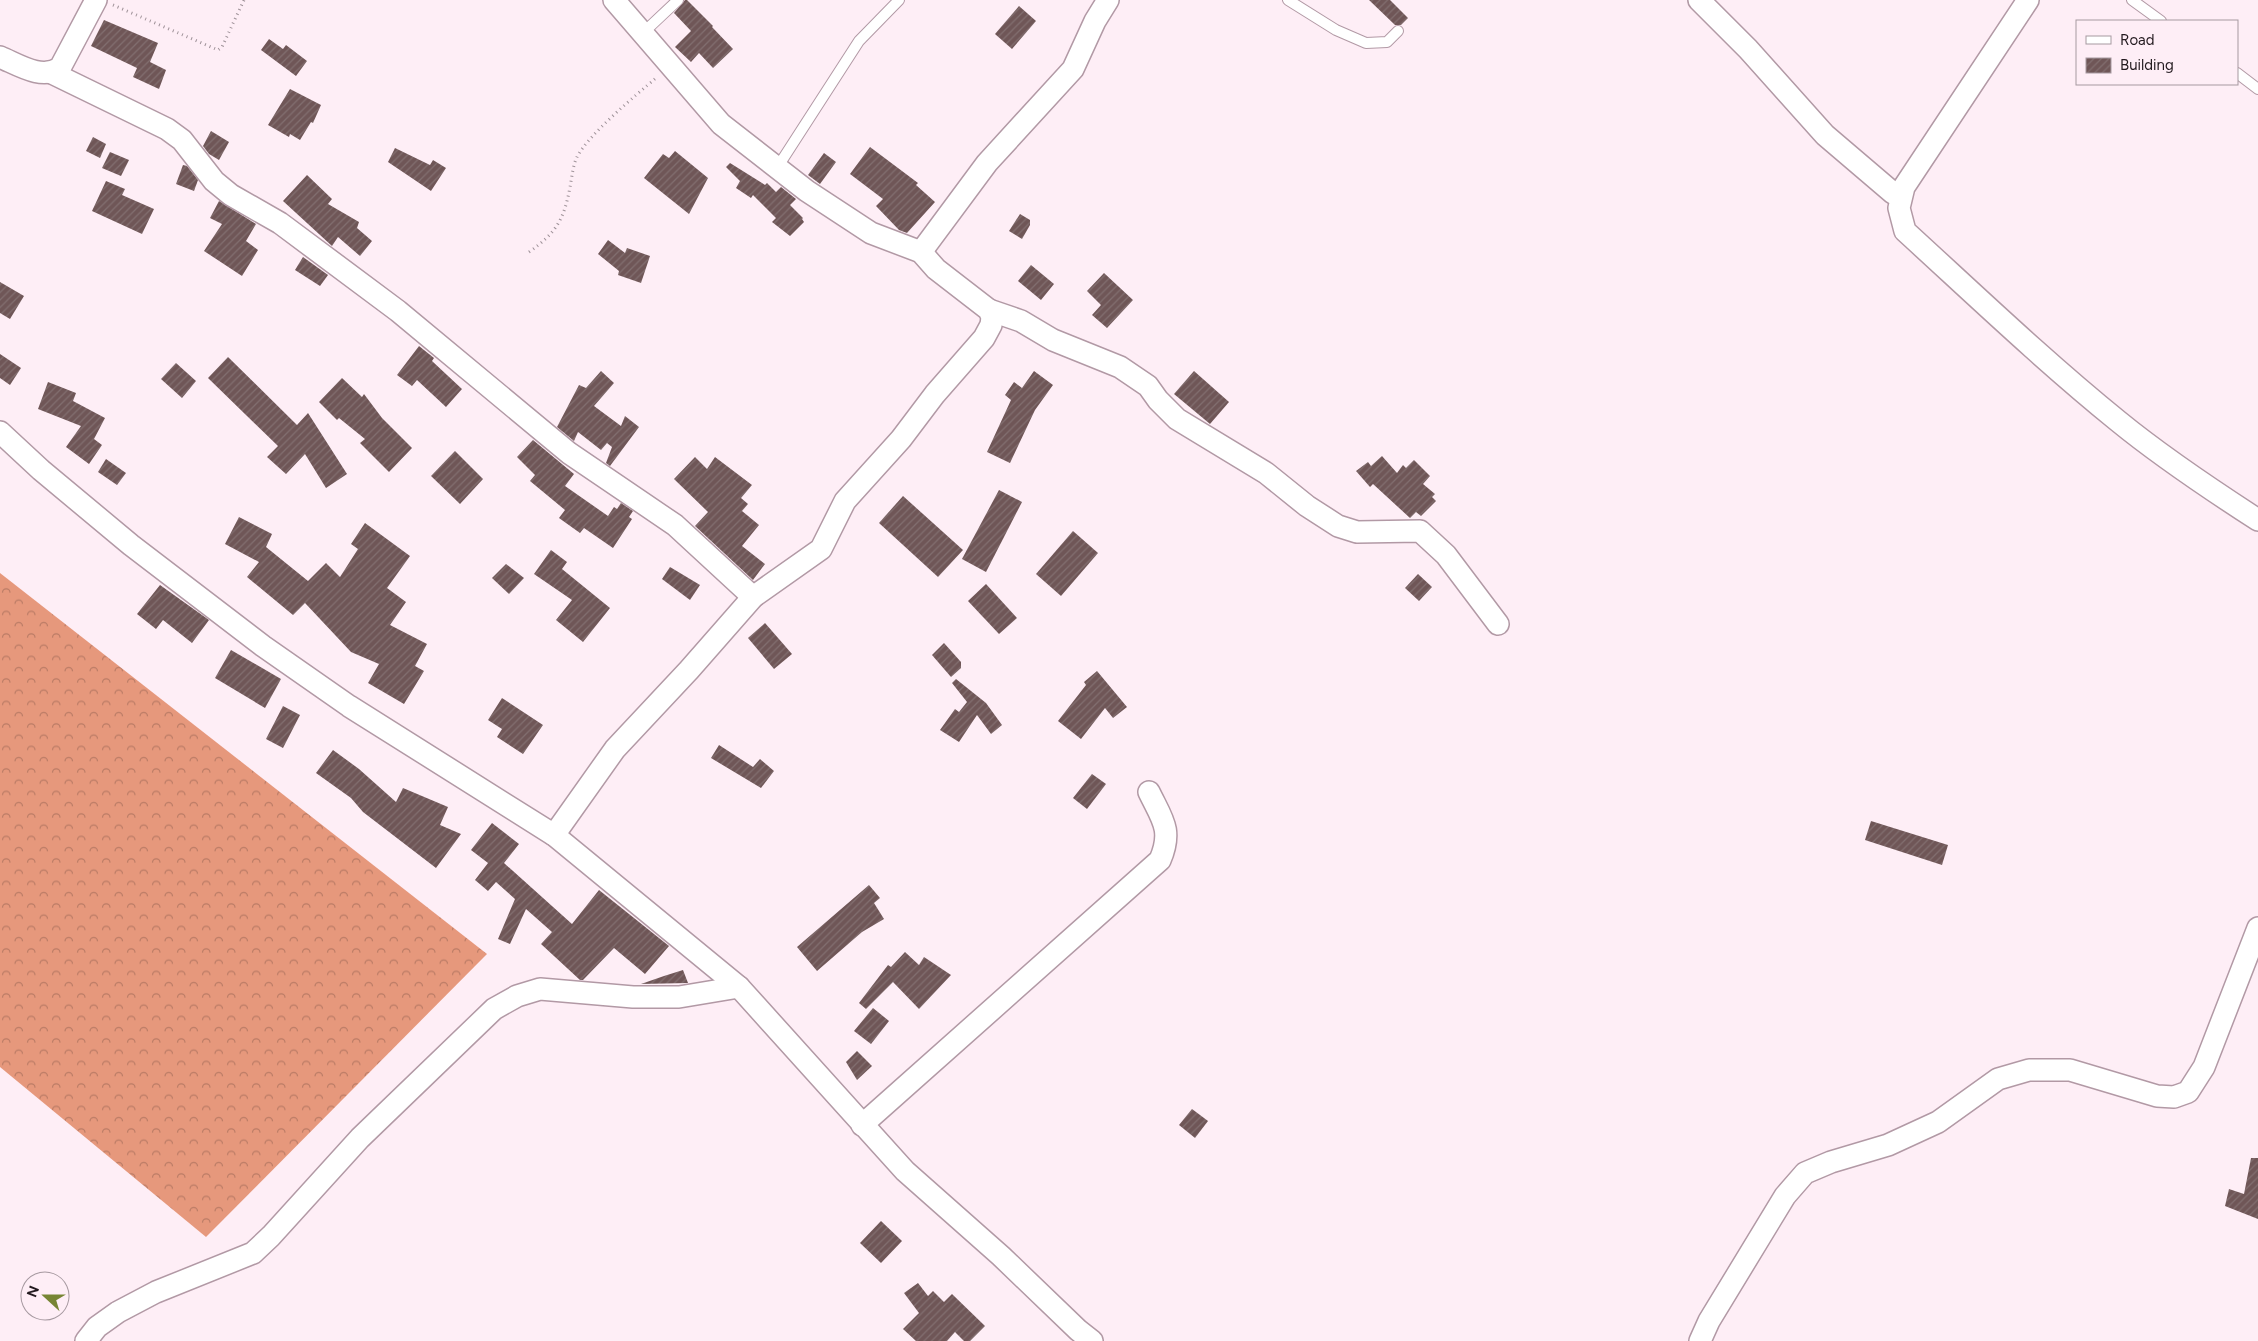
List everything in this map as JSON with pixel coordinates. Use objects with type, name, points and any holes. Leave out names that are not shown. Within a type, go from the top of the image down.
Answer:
[{"type":"street","points":[[614,0],[644,32],[669,66],[721,124],[807,191],[871,233],[921,252],[936,268],[989,310],[1021,321],[1053,340],[1120,367],[1148,386],[1158,400],[1177,419],[1266,473],[1307,506],[1338,526],[1357,532],[1420,531],[1446,555],[1498,624]]},
{"type":"street","points":[[921,252],[987,164],[1073,69],[1108,0]]},
{"type":"street","points":[[1699,0],[1748,49],[1825,135],[1894,193]]},
{"type":"street","points":[[2028,0],[1904,187],[1899,208],[1905,231],[2046,360],[2119,422],[2218,494],[2258,520]]},
{"type":"street","points":[[52,73],[60,68],[103,2]]},
{"type":"street","points":[[0,57],[41,73],[52,73],[167,129],[182,140],[214,181],[231,195],[280,224],[441,344],[569,453],[675,525],[753,597]]},
{"type":"street","points":[[554,835],[615,749],[689,670],[753,597],[821,549],[845,501],[901,439],[952,374],[984,338],[991,325],[992,317],[989,310]]},
{"type":"street","points":[[0,432],[41,470],[131,545],[263,646],[349,706],[554,835],[739,987],[905,1171],[1001,1256],[1078,1330],[1092,1341]]},
{"type":"street","points":[[862,1125],[1160,860],[1167,844],[1165,826],[1149,792]]},
{"type":"street","points":[[1700,1341],[1709,1322],[1785,1196],[1805,1173],[1831,1162],[1888,1145],[1938,1122],[1998,1078],[2029,1070],[2070,1070],[2157,1096],[2174,1097],[2188,1092],[2204,1067],[2258,928]]},
{"type":"street","points":[[86,1341],[97,1327],[118,1312],[156,1292],[253,1253],[360,1138],[494,1009],[517,996],[540,989],[632,997],[679,997],[739,987]]},
{"type":"lane","points":[[644,32],[678,0]]},
{"type":"lane","points":[[777,168],[859,41],[899,0]]},
{"type":"lane","points":[[1288,0],[1336,30],[1366,43],[1387,42],[1398,31]]},
{"type":"lane","points":[[2132,0],[2160,20]]},
{"type":"lane","points":[[2238,74],[2258,89]]},
{"type":"path","points":[[103,2],[218,50],[222,47],[244,0]]},
{"type":"path","points":[[529,252],[549,238],[556,228],[567,204],[577,157],[590,139],[669,66]]},
{"type":"green space","points":[[0,573],[487,954],[206,1237],[0,1067]]},
{"type":"building","points":[[685,0],[713,26],[733,49],[713,68],[699,53],[691,62],[675,47],[691,31],[674,13]]},
{"type":"building","points":[[1369,0],[1390,0],[1408,18],[1401,25],[1395,25]]},
{"type":"building","points":[[1019,6],[1036,21],[1012,49],[995,34]]},
{"type":"building","points":[[104,20],[158,43],[150,62],[166,70],[159,89],[133,77],[137,68],[91,46]]},
{"type":"building","points":[[269,39],[283,49],[286,45],[307,61],[296,76],[261,50]]},
{"type":"building","points":[[290,89],[321,105],[313,123],[311,122],[300,140],[290,134],[289,137],[268,125]]},
{"type":"building","points":[[211,131],[229,142],[219,160],[209,154],[203,146]]},
{"type":"building","points":[[93,137],[106,144],[100,158],[86,151]]},
{"type":"building","points":[[870,147],[918,183],[916,185],[935,202],[907,233],[899,230],[876,206],[883,199],[850,174]]},
{"type":"building","points":[[395,148],[430,165],[433,160],[446,168],[431,191],[388,162]]},
{"type":"building","points":[[675,151],[708,178],[689,214],[644,178],[663,154],[669,158]]},
{"type":"building","points":[[110,152],[129,160],[121,176],[102,168]]},
{"type":"building","points":[[824,153],[836,162],[820,184],[808,175]]},
{"type":"building","points":[[730,163],[765,185],[767,183],[776,192],[781,187],[796,199],[790,205],[803,218],[804,222],[790,236],[772,222],[776,218],[753,195],[751,198],[736,188],[740,181],[726,167]]},
{"type":"building","points":[[183,165],[187,166],[198,180],[194,191],[176,184]]},
{"type":"building","points":[[307,175],[332,199],[328,204],[359,222],[357,228],[372,241],[360,256],[338,237],[332,246],[283,201]]},
{"type":"building","points":[[106,181],[125,189],[122,195],[154,209],[142,234],[92,211]]},
{"type":"building","points":[[219,201],[256,224],[246,241],[258,250],[242,276],[204,251],[222,224],[210,218]]},
{"type":"building","points":[[1020,214],[1030,220],[1030,225],[1022,239],[1009,231]]},
{"type":"building","points":[[608,240],[625,253],[627,248],[650,256],[641,283],[618,275],[619,271],[598,254]]},
{"type":"building","points":[[303,257],[328,275],[320,286],[295,270]]},
{"type":"building","points":[[1031,265],[1054,284],[1041,300],[1018,281]]},
{"type":"building","points":[[1104,273],[1133,300],[1107,328],[1092,315],[1101,305],[1087,291]]},
{"type":"building","points":[[0,282],[24,296],[10,319],[0,313]]},
{"type":"building","points":[[419,346],[434,358],[432,361],[462,389],[446,407],[417,380],[412,386],[397,375]]},
{"type":"building","points":[[0,354],[21,368],[10,385],[0,378]]},
{"type":"building","points":[[228,357],[297,425],[308,413],[347,474],[326,488],[305,454],[286,474],[267,457],[278,446],[208,378]]},
{"type":"building","points":[[176,363],[196,381],[182,398],[161,379]]},
{"type":"building","points":[[601,371],[614,383],[594,406],[621,426],[625,416],[639,427],[610,466],[606,463],[612,447],[607,443],[601,450],[578,432],[574,441],[557,427],[579,385],[586,388]]},
{"type":"building","points":[[1034,371],[1053,385],[1035,410],[1010,463],[987,452],[1011,400],[1005,395],[1014,382],[1022,388]]},
{"type":"building","points":[[1194,371],[1229,402],[1210,424],[1174,394]]},
{"type":"building","points":[[342,378],[362,397],[364,394],[382,418],[412,448],[389,472],[360,443],[365,439],[339,418],[337,420],[319,402]]},
{"type":"building","points":[[48,382],[76,393],[73,401],[105,418],[94,439],[102,445],[89,464],[66,447],[81,426],[38,409]]},
{"type":"building","points":[[533,440],[574,474],[565,486],[608,516],[614,507],[617,509],[621,503],[633,511],[629,517],[632,519],[613,548],[584,528],[580,533],[559,518],[565,510],[530,481],[535,475],[517,457]]},
{"type":"building","points":[[455,451],[483,479],[460,504],[431,476]]},
{"type":"building","points":[[1382,456],[1397,473],[1403,465],[1406,468],[1414,460],[1430,476],[1423,484],[1435,494],[1432,497],[1436,501],[1421,516],[1416,512],[1410,518],[1373,484],[1370,487],[1356,471],[1368,462],[1371,466]]},
{"type":"building","points":[[695,457],[707,469],[715,457],[752,485],[741,498],[748,504],[742,511],[759,525],[742,546],[765,564],[753,580],[695,526],[708,512],[674,479]]},
{"type":"building","points":[[106,459],[126,473],[117,485],[98,472]]},
{"type":"building","points":[[999,490],[1022,502],[986,572],[962,559]]},
{"type":"building","points":[[903,496],[963,550],[938,577],[879,523]]},
{"type":"building","points":[[239,517],[272,534],[266,547],[308,581],[326,563],[340,577],[358,549],[351,544],[365,523],[410,556],[387,588],[406,602],[390,625],[427,644],[415,666],[424,671],[404,704],[368,683],[379,664],[351,652],[305,603],[293,615],[247,577],[259,562],[225,544]]},
{"type":"building","points":[[1073,531],[1098,553],[1061,596],[1036,574]]},
{"type":"building","points":[[551,550],[567,562],[562,569],[610,608],[583,642],[556,620],[572,600],[534,574]]},
{"type":"building","points":[[506,564],[524,578],[509,594],[492,578]]},
{"type":"building","points":[[670,567],[700,585],[690,600],[662,579]]},
{"type":"building","points":[[1418,574],[1432,587],[1419,601],[1405,588]]},
{"type":"building","points":[[986,584],[1017,618],[999,634],[968,601]]},
{"type":"building","points":[[160,585],[209,620],[192,643],[163,620],[156,629],[137,614]]},
{"type":"building","points":[[765,623],[792,654],[774,669],[748,638]]},
{"type":"building","points":[[944,643],[961,662],[961,668],[951,677],[932,655]]},
{"type":"building","points":[[231,650],[281,679],[265,708],[215,678]]},
{"type":"building","points":[[1097,671],[1127,707],[1113,718],[1105,708],[1081,739],[1058,721],[1086,685],[1084,682]]},
{"type":"building","points":[[956,679],[986,703],[1002,725],[991,734],[977,715],[959,742],[940,730],[955,709],[959,712],[967,702],[952,683]]},
{"type":"building","points":[[502,698],[543,725],[523,754],[497,737],[502,729],[488,720]]},
{"type":"building","points":[[283,706],[300,715],[283,748],[266,739]]},
{"type":"building","points":[[719,745],[753,767],[760,759],[774,771],[761,788],[711,758]]},
{"type":"building","points":[[333,750],[359,769],[396,802],[403,788],[448,807],[440,825],[461,834],[436,868],[363,812],[351,798],[316,773]]},
{"type":"building","points":[[1092,774],[1106,784],[1087,809],[1073,798]]},
{"type":"building","points":[[1871,821],[1948,845],[1942,865],[1865,840]]},
{"type":"building","points":[[492,823],[519,844],[504,863],[572,924],[599,890],[669,946],[645,974],[614,948],[583,980],[580,980],[541,944],[552,932],[526,909],[510,944],[498,939],[515,899],[496,882],[488,891],[475,880],[488,863],[471,850]]},
{"type":"building","points":[[869,885],[880,898],[874,903],[884,919],[862,932],[817,971],[797,947]]},
{"type":"building","points":[[905,952],[919,965],[924,957],[951,975],[919,1009],[893,982],[866,1009],[859,1003],[888,965],[891,967]]},
{"type":"building","points":[[683,970],[688,983],[641,984],[664,976]]},
{"type":"building","points":[[873,1008],[889,1021],[871,1044],[854,1031]]},
{"type":"building","points":[[857,1051],[872,1066],[857,1080],[846,1062]]},
{"type":"building","points":[[1192,1109],[1208,1121],[1195,1138],[1179,1125]]},
{"type":"building","points":[[2251,1158],[2258,1158],[2258,1219],[2225,1206],[2229,1189],[2244,1194]]},
{"type":"building","points":[[881,1221],[902,1241],[881,1263],[860,1243]]},
{"type":"building","points":[[918,1283],[928,1296],[933,1291],[944,1302],[952,1294],[985,1326],[970,1341],[964,1341],[955,1332],[947,1341],[916,1341],[903,1329],[919,1313],[904,1293]]}]
